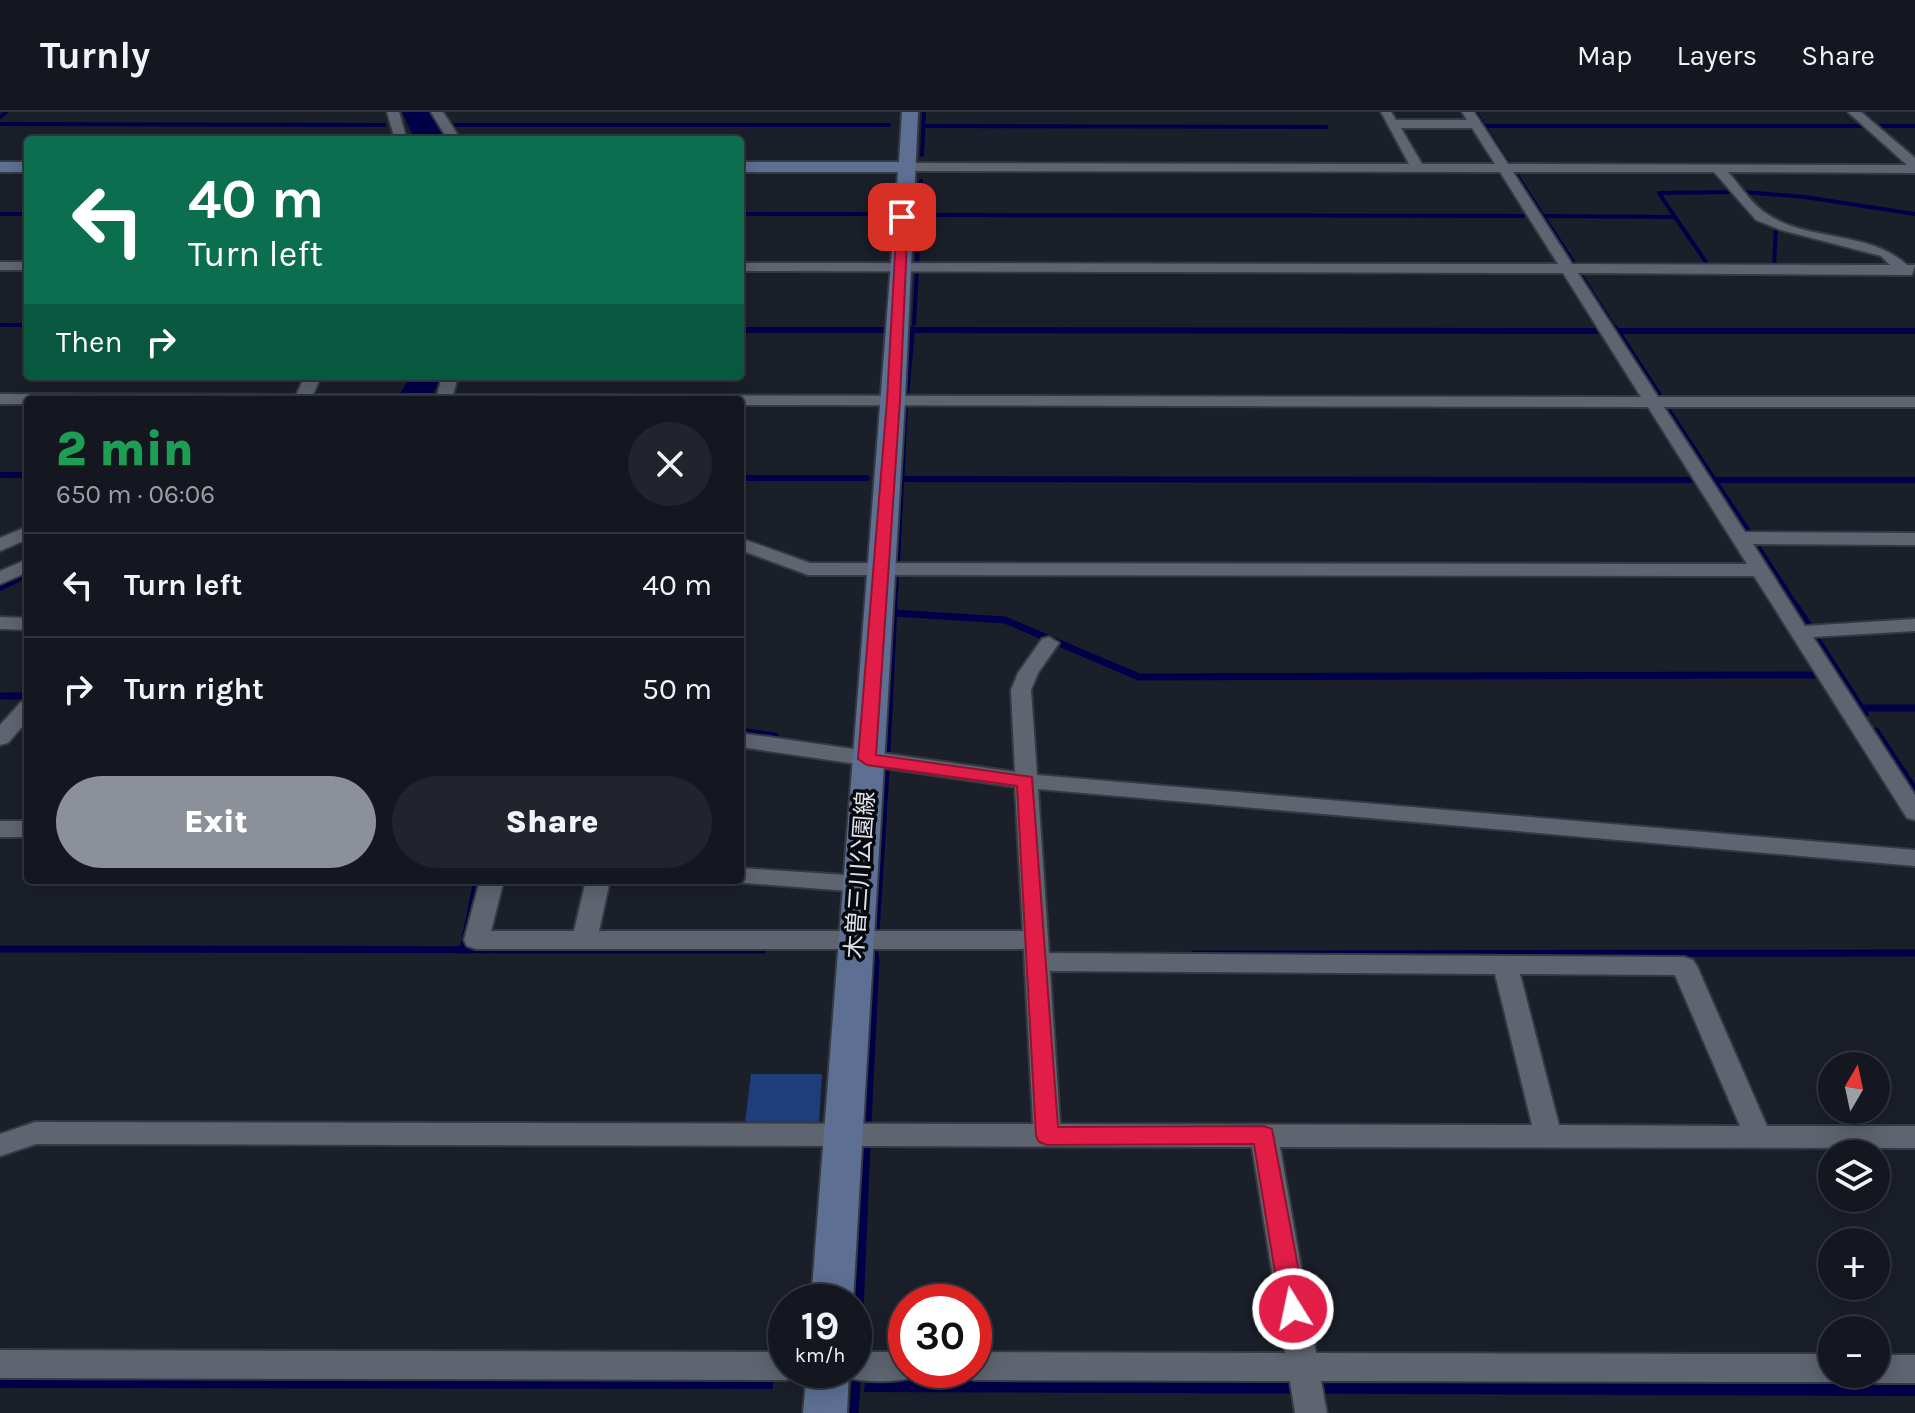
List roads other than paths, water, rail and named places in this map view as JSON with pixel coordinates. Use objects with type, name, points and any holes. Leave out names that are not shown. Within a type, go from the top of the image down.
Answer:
[{"type":"main road","name":"木曽三川公園線","points":[[833,1284],[894,400],[910,112]]},
{"type":"main road","points":[[0,167],[24,167]]},
{"type":"main road","points":[[744,167],[905,167]]},
{"type":"main road","points":[[825,1413],[827,1388]]},
{"type":"street","points":[[393,112],[400,136]]},
{"type":"street","points":[[437,112],[452,136]]},
{"type":"street","points":[[1468,112],[1915,813]]},
{"type":"street","points":[[1854,112],[1915,167]]},
{"type":"street","points":[[1389,118],[1418,169]]},
{"type":"street","points":[[1389,118],[1475,124]]},
{"type":"street","points":[[905,167],[1915,167]]},
{"type":"street","points":[[1718,169],[1761,217],[1786,227],[1886,253],[1909,269],[1915,281]]},
{"type":"street","points":[[0,266],[24,266]]},
{"type":"street","points":[[744,267],[1909,269]]},
{"type":"street","points":[[0,399],[24,399]]},
{"type":"street","points":[[744,400],[1915,402]]},
{"type":"street","points":[[0,545],[24,534]]},
{"type":"street","points":[[1739,538],[1915,539]]},
{"type":"street","points":[[744,545],[808,569],[1759,570]]},
{"type":"street","points":[[0,578],[24,567]]},
{"type":"street","points":[[0,623],[24,624]]},
{"type":"street","points":[[1799,632],[1915,625]]},
{"type":"street","points":[[1047,1136],[1021,690],[1028,673],[1049,643]]},
{"type":"street","points":[[0,738],[24,711]]},
{"type":"street","points":[[744,741],[1026,781],[1915,858]]},
{"type":"street","points":[[0,829],[24,829]]},
{"type":"street","points":[[744,876],[861,884]]},
{"type":"street","points":[[491,884],[476,940],[856,940],[1036,951],[1505,965],[1684,966],[1758,1136]]},
{"type":"street","points":[[584,941],[597,884]]},
{"type":"street","points":[[1505,965],[1548,1136]]},
{"type":"street","points":[[0,1145],[35,1133],[1915,1137]]},
{"type":"street","points":[[1264,1135],[1307,1388]]},
{"type":"street","points":[[0,1364],[768,1366]]},
{"type":"street","points":[[992,1367],[1307,1388],[1818,1369]]},
{"type":"street","points":[[1890,1369],[1915,1369]]},
{"type":"waterway","points":[[0,117],[6,112]]},
{"type":"waterway","points":[[922,155],[924,112]]},
{"type":"waterway","points":[[1475,112],[1484,126]]},
{"type":"waterway","points":[[0,124],[384,125]]},
{"type":"waterway","points":[[453,125],[889,125]]},
{"type":"waterway","points":[[924,126],[1326,127]]},
{"type":"waterway","points":[[1484,126],[1864,126]]},
{"type":"waterway","points":[[1484,126],[1510,166]]},
{"type":"waterway","points":[[1877,126],[1915,126]]},
{"type":"waterway","points":[[1514,171],[1543,216]]},
{"type":"waterway","points":[[919,215],[921,181]]},
{"type":"waterway","points":[[1675,217],[1659,193],[1734,192]]},
{"type":"waterway","points":[[1744,192],[1805,197],[1915,214]]},
{"type":"waterway","points":[[0,214],[24,214]]},
{"type":"waterway","points":[[744,214],[882,214]]},
{"type":"waterway","points":[[917,264],[919,215]]},
{"type":"waterway","points":[[919,215],[1523,216]]},
{"type":"waterway","points":[[1543,216],[1675,217]]},
{"type":"waterway","points":[[1543,216],[1575,265]]},
{"type":"waterway","points":[[1675,217],[1708,265],[1714,265]]},
{"type":"waterway","points":[[1767,266],[1774,266],[1776,228]]},
{"type":"waterway","points":[[914,324],[917,271]]},
{"type":"waterway","points":[[1579,272],[1616,330]]},
{"type":"waterway","points":[[0,325],[24,325]]},
{"type":"waterway","points":[[744,330],[883,330]]},
{"type":"waterway","points":[[912,330],[905,330],[912,330]]},
{"type":"waterway","points":[[906,396],[912,330]]},
{"type":"waterway","points":[[912,330],[1598,331]]},
{"type":"waterway","points":[[912,330],[1059,330]]},
{"type":"waterway","points":[[1612,331],[1617,331]]},
{"type":"waterway","points":[[1617,331],[1915,331]]},
{"type":"waterway","points":[[1621,337],[1660,397]]},
{"type":"waterway","points":[[901,479],[905,404]]},
{"type":"waterway","points":[[1665,406],[1749,533]]},
{"type":"waterway","points":[[0,475],[24,475]]},
{"type":"waterway","points":[[744,478],[867,478]]},
{"type":"waterway","points":[[897,563],[901,479]]},
{"type":"waterway","points":[[901,479],[1695,480]]},
{"type":"waterway","points":[[1714,480],[1915,480]]},
{"type":"waterway","points":[[1755,543],[1797,608]]},
{"type":"waterway","points":[[894,608],[896,574]]},
{"type":"waterway","points":[[0,588],[24,576]]},
{"type":"waterway","points":[[887,752],[894,606]]},
{"type":"waterway","points":[[1796,606],[1808,624]]},
{"type":"waterway","points":[[894,613],[1005,620],[1139,677],[1815,675]]},
{"type":"waterway","points":[[1816,638],[1861,708]]},
{"type":"waterway","points":[[0,696],[24,696]]},
{"type":"waterway","points":[[1861,708],[1915,708]]},
{"type":"waterway","points":[[1861,708],[1865,714]]},
{"type":"waterway","points":[[1876,731],[1915,790]]},
{"type":"waterway","points":[[744,732],[775,736]]},
{"type":"waterway","points":[[876,933],[886,771]]},
{"type":"waterway","points":[[463,950],[476,884]]},
{"type":"waterway","points":[[0,949],[463,950]]},
{"type":"waterway","points":[[463,950],[763,950]]},
{"type":"waterway","points":[[875,953],[875,960]]},
{"type":"waterway","points":[[1194,954],[1915,953]]},
{"type":"waterway","points":[[867,1124],[875,960]]},
{"type":"waterway","points":[[860,1284],[866,1146]]},
{"type":"waterway","points":[[854,1413],[856,1388]]}]
